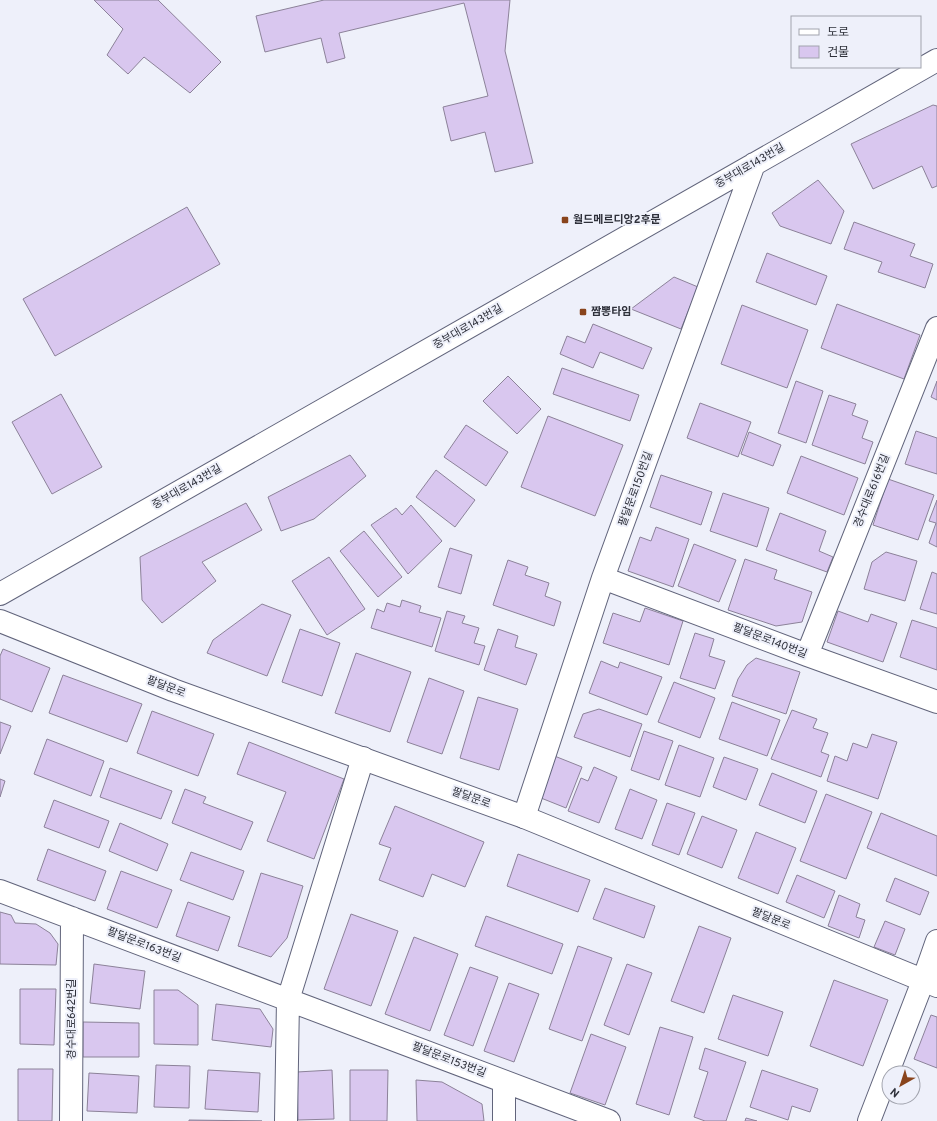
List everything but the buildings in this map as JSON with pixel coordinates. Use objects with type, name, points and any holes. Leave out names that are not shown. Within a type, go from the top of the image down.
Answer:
[{"type":"street","name":"중부대로143번길","points":[[0,594],[937,60]]},
{"type":"street","name":"팔달문로150번길","points":[[524,817],[603,578],[754,164]]},
{"type":"street","name":"경수대로616번길","points":[[807,655],[937,328]]},
{"type":"street","name":"팔달문로140번길","points":[[603,578],[937,702]]},
{"type":"street","name":"팔달문로","points":[[0,621],[173,690],[524,817],[930,983]]},
{"type":"street","points":[[286,1121],[288,1000],[363,758]]},
{"type":"street","name":"팔달문로163번길","points":[[0,891],[288,1000]]},
{"type":"street","name":"경수대로642번길","points":[[72,918],[72,1121]]},
{"type":"street","points":[[869,1121],[930,983],[937,941]]},
{"type":"street","name":"팔달문로153번길","points":[[288,1000],[609,1121]]},
{"type":"street","points":[[504,1082],[504,1121]]},
{"type":"place","name":"월드메르디앙2후문","points":[[565,220]]},
{"type":"place","name":"짬뽕타임","points":[[583,312]]}]
